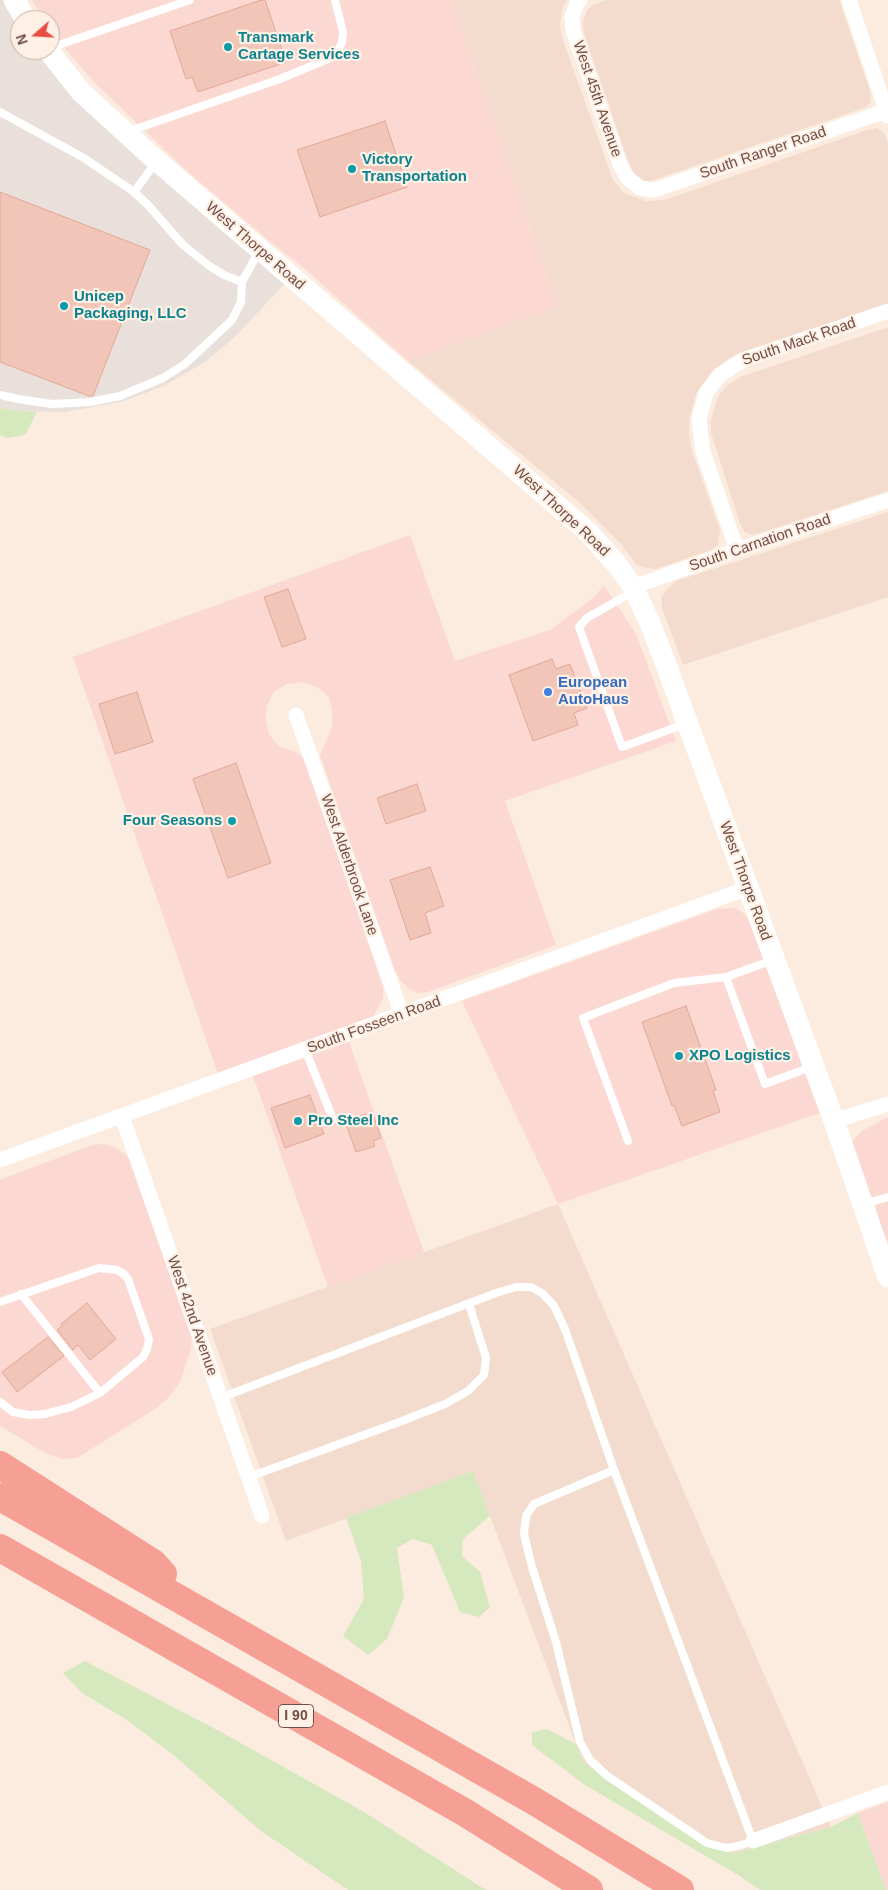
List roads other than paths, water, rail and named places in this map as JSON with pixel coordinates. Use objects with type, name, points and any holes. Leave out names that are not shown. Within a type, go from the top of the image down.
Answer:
[{"type":"highway","points":[[0,1465],[153,1563],[192,1606]]},
{"type":"highway","points":[[0,1496],[534,1801],[680,1890]]},
{"type":"highway","name":"I 90","points":[[0,1548],[464,1812],[589,1890]]},
{"type":"street","points":[[849,0],[887,114]]},
{"type":"street","name":"West 45th Avenue","points":[[578,2],[572,17],[573,31],[621,167],[628,178],[640,188]]},
{"type":"street","name":"West Thorpe Road","points":[[57,60],[81,92],[157,161],[576,521],[606,551],[634,589],[650,623],[748,888],[834,1121],[888,1277]]},
{"type":"street","name":"South Ranger Road","points":[[640,188],[654,190],[887,114]]},
{"type":"street","name":"South Mack Road","points":[[737,550],[703,452],[698,419],[706,393],[720,374],[741,361],[888,311]]},
{"type":"street","name":"South Carnation Road","points":[[634,589],[737,550],[888,500]]},
{"type":"street","name":"West Alderbrook Lane","points":[[296,715],[402,1015]]},
{"type":"street","name":"South Fosseen Road","points":[[0,1160],[748,888]]},
{"type":"street","points":[[834,1121],[888,1104]]},
{"type":"street","name":"West 42nd Avenue","points":[[122,1116],[262,1516]]},
{"type":"street","points":[[753,1841],[888,1792]]},
{"type":"lane","points":[[60,45],[190,0]]},
{"type":"lane","points":[[125,132],[280,79],[328,59],[338,51],[342,42],[343,32],[335,0]]},
{"type":"lane","points":[[0,112],[84,158],[134,192],[183,245],[216,270],[242,282]]},
{"type":"lane","points":[[134,192],[157,161]]},
{"type":"lane","points":[[0,395],[52,404],[90,402],[120,396],[163,378],[185,364],[232,320],[241,302],[242,282],[260,250]]},
{"type":"lane","points":[[634,589],[587,618],[579,627],[622,747],[687,724]]},
{"type":"lane","points":[[628,1141],[583,1018],[674,983],[726,977],[774,959]]},
{"type":"lane","points":[[726,977],[765,1084],[813,1066]]},
{"type":"lane","points":[[306,1049],[333,1119]]},
{"type":"lane","points":[[862,1205],[888,1197]]},
{"type":"lane","points":[[0,1302],[99,1268],[109,1268],[124,1274],[128,1279],[149,1339],[148,1349],[143,1357],[100,1393],[71,1408],[45,1414],[29,1415],[13,1412],[0,1402]]},
{"type":"lane","points":[[220,1398],[516,1287],[531,1287],[542,1293],[554,1306],[565,1328],[614,1470],[753,1841],[726,1848],[708,1843],[606,1775],[590,1760],[580,1742],[556,1642],[532,1567],[524,1534],[526,1516],[534,1504],[614,1470]]},
{"type":"lane","points":[[21,1294],[100,1393]]},
{"type":"lane","points":[[249,1476],[446,1404],[468,1391],[484,1375],[486,1358],[469,1304]]},
{"type":"place","name":"Transmark Cartage Services","points":[[228,47]]},
{"type":"place","name":"Victory Transportation","points":[[352,169]]},
{"type":"place","name":"Unicep Packaging, LLC","points":[[64,306]]},
{"type":"place","name":"European AutoHaus","points":[[548,692]]},
{"type":"place","name":"Four Seasons","points":[[232,821]]},
{"type":"place","name":"XPO Logistics","points":[[679,1056]]},
{"type":"place","name":"Pro Steel Inc","points":[[298,1121]]}]
